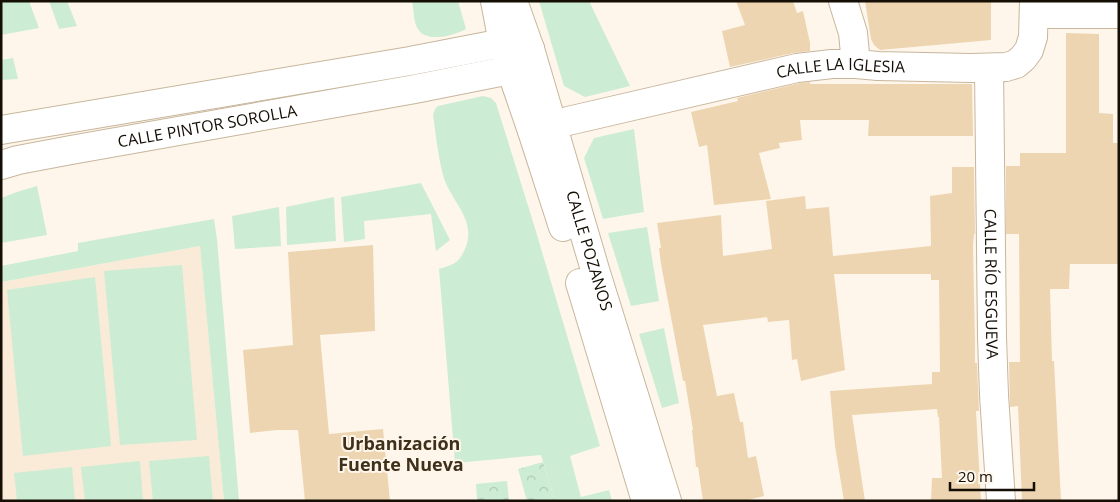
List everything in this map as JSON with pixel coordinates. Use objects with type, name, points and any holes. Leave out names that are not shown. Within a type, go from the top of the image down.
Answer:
[{"type":"street","name":"CALLE POZANOS","points":[[495,1],[511,70],[543,128],[593,263],[667,501]]},
{"type":"street","name":"CALLE POZANOS","points":[[513,1],[530,49],[556,203],[646,501]]},
{"type":"street","points":[[843,1],[853,33],[856,64]]},
{"type":"street","name":"CALLE LA IGLESIA","points":[[543,128],[797,68],[832,64],[1006,67],[1016,64],[1029,50],[1033,38],[1034,8],[1119,14]]},
{"type":"street","points":[[504,43],[516,42],[530,49],[511,70]]},
{"type":"street","name":"CALLE PINTOR SOROLLA","points":[[1,130],[410,61],[504,43]]},
{"type":"street","points":[[410,61],[415,89]]},
{"type":"street","name":"CALLE RÍO ESGUEVA","points":[[989,68],[992,347],[1001,501]]},
{"type":"street","name":"CALLE PINTOR SOROLLA","points":[[1,165],[71,150],[415,89],[511,70]]},
{"type":"shaded area","points":[[200,246],[224,501],[1,501],[1,282]]},
{"type":"green space","points":[[1,1],[29,1],[39,28],[1,35]]},
{"type":"green space","points":[[49,1],[67,1],[77,26],[59,29]]},
{"type":"green space","points":[[412,1],[458,1],[466,29],[448,36],[427,36],[418,29],[415,23]]},
{"type":"green space","points":[[539,1],[589,1],[630,86],[585,97],[564,86]]},
{"type":"green space","points":[[13,58],[18,79],[1,80],[1,60]]},
{"type":"green space","points":[[483,96],[491,98],[496,103],[600,446],[570,456],[581,497],[609,490],[612,501],[555,501],[541,455],[455,463],[439,269],[452,265],[458,260],[465,249],[468,229],[462,211],[446,184],[443,175],[433,115],[438,106]]},
{"type":"green space","points":[[634,129],[644,212],[603,219],[584,158],[594,138]]},
{"type":"green space","points":[[421,183],[450,240],[436,251],[431,214],[364,221],[365,239],[344,242],[341,197]]},
{"type":"green space","points":[[37,186],[47,235],[1,243],[1,198]]},
{"type":"green space","points":[[334,197],[336,241],[287,245],[286,207]]},
{"type":"green space","points":[[279,207],[281,246],[235,249],[232,216]]},
{"type":"green space","points":[[214,219],[239,501],[224,501],[200,246],[1,282],[1,266],[78,251],[78,243]]},
{"type":"green space","points":[[647,227],[659,301],[631,306],[608,233]]},
{"type":"green space","points":[[182,265],[197,440],[120,445],[104,271]]},
{"type":"green space","points":[[95,277],[111,446],[23,456],[7,290]]},
{"type":"green space","points":[[664,328],[679,403],[662,408],[639,334]]},
{"type":"green space","points":[[209,456],[213,501],[153,501],[149,461]]},
{"type":"green space","points":[[140,461],[143,501],[85,501],[81,467]]},
{"type":"green space","points":[[543,462],[555,501],[527,501],[518,469]]},
{"type":"green space","points":[[72,467],[75,501],[17,501],[14,473]]},
{"type":"green space","points":[[507,481],[509,501],[477,501],[476,484]]},
{"type":"building","points":[[736,1],[793,1],[797,13],[803,11],[810,51],[730,67],[722,31],[745,25]]},
{"type":"building","points":[[865,1],[991,1],[991,40],[880,50],[871,39]]},
{"type":"building","points":[[1066,33],[1099,34],[1099,113],[1113,114],[1113,143],[1119,143],[1119,264],[1070,264],[1069,289],[1050,289],[1052,361],[1054,361],[1061,501],[1022,501],[1018,406],[1010,407],[1009,362],[1020,362],[1019,234],[1006,234],[1006,166],[1020,166],[1020,153],[1066,153]]},
{"type":"building","points":[[810,82],[810,84],[972,84],[973,136],[868,136],[869,120],[800,120],[802,140],[779,143],[780,148],[759,153],[771,199],[714,205],[707,145],[699,147],[691,112],[738,101],[737,98]]},
{"type":"building","points":[[952,167],[974,167],[975,363],[977,363],[979,411],[976,411],[981,501],[931,501],[932,478],[942,478],[937,409],[852,415],[865,501],[844,501],[835,446],[830,391],[932,384],[932,372],[940,372],[939,280],[931,280],[931,274],[834,274],[845,370],[801,381],[797,359],[792,360],[789,320],[768,322],[767,317],[703,325],[717,396],[734,393],[740,422],[743,422],[748,458],[756,456],[764,496],[744,501],[703,501],[698,467],[696,467],[693,430],[685,381],[683,381],[661,264],[659,248],[661,248],[657,223],[721,215],[723,256],[772,249],[766,201],[805,196],[806,209],[829,207],[833,256],[931,246],[930,196],[952,193]]},
{"type":"building","points":[[373,245],[375,331],[320,335],[329,434],[383,429],[390,501],[305,501],[298,430],[250,433],[243,350],[293,345],[288,252]]},
{"type":"district","name":"Urbanización Fuente Nueva","points":[[401,453]]}]
